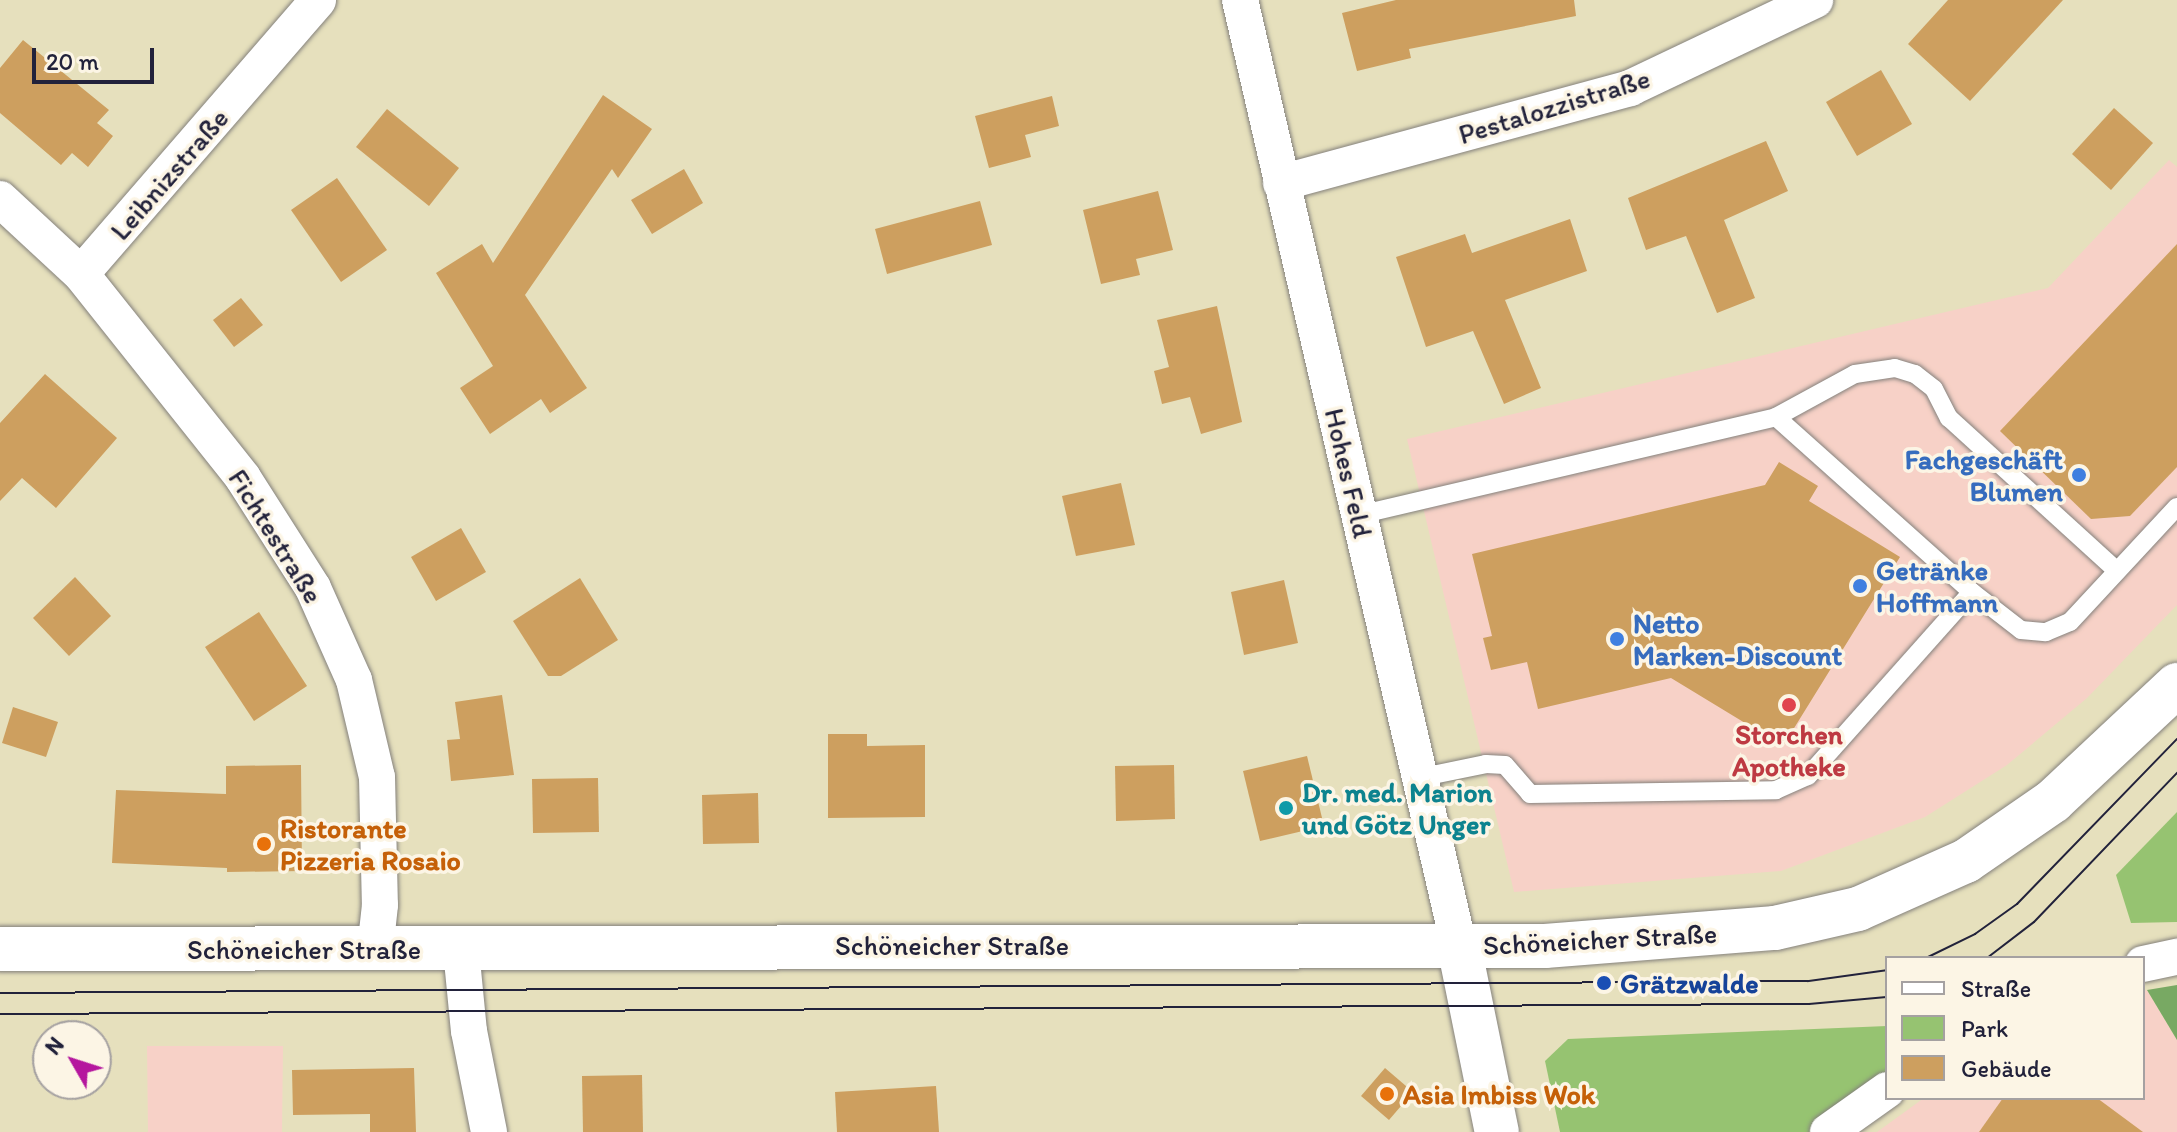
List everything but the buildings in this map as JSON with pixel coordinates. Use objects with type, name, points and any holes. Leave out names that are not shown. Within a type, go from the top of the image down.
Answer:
[{"type":"main road","name":"Schöneicher Straße","points":[[0,949],[1459,946],[1605,944],[1751,931],[1812,922],[1898,894],[1966,861],[2044,808],[2177,685]]},
{"type":"main road","points":[[1459,946],[1497,1132]]},
{"type":"street","name":"Leibnizstraße","points":[[81,274],[318,0]]},
{"type":"street","name":"Hohes Feld","points":[[1240,0],[1459,946]]},
{"type":"street","name":"Pestalozzistraße","points":[[1281,183],[1630,88],[1815,0]]},
{"type":"street","name":"Fichtestraße","points":[[0,199],[81,274],[243,478],[313,588],[354,680],[377,777],[380,905],[375,950]]},
{"type":"street","points":[[461,950],[469,1031],[489,1132]]},
{"type":"street","points":[[2145,964],[2177,957]]},
{"type":"street","points":[[1828,1132],[1885,1091]]},
{"type":"lane","points":[[1359,515],[1776,417],[1855,374],[1895,368],[1915,374],[1934,389],[1949,418],[2117,571]]},
{"type":"lane","points":[[1776,417],[1972,592],[2021,630],[2046,632],[2070,622],[2177,507]]},
{"type":"lane","points":[[1418,778],[1486,764],[1505,765],[1530,794],[1776,790],[1808,776],[1972,592]]},
{"type":"shaded area","points":[[2169,160],[2177,167],[2177,605],[2087,698],[2007,765],[1925,817],[1781,871],[1514,892],[1407,439],[2048,288]]},
{"type":"shaded area","points":[[2145,990],[2177,1040],[2177,1132],[1877,1132],[1921,1100],[2145,1100]]},
{"type":"shaded area","points":[[147,1046],[283,1046],[282,1132],[148,1132]]},
{"type":"green space","points":[[2177,812],[2177,922],[2131,923],[2116,875]]},
{"type":"green space","points":[[2177,985],[2177,1040],[2147,990]]},
{"type":"green space","points":[[1885,1026],[1885,1075],[1810,1132],[1560,1132],[1545,1061],[1568,1039]]},
{"type":"tram line","points":[[1930,956],[1975,934],[2017,904],[2177,739]]},
{"type":"tram line","points":[[1990,956],[2034,922],[2177,773]]},
{"type":"tram line","points":[[0,993],[1808,981],[1885,970]]},
{"type":"tram line","points":[[0,1014],[1809,1004],[1885,997]]},
{"type":"place","name":"Fachgeschäft Blumen","points":[[2079,475]]},
{"type":"place","name":"Getränke Hoffmann","points":[[1860,586]]},
{"type":"place","name":"Netto Marken-Discount","points":[[1617,639]]},
{"type":"place","name":"Storchen Apotheke","points":[[1789,705]]},
{"type":"place","name":"Dr. med. Marion und Götz Unger","points":[[1286,808]]},
{"type":"place","name":"Ristorante Pizzeria Rosaio","points":[[264,844]]},
{"type":"place","name":"Grätzwalde","points":[[1604,983]]},
{"type":"place","name":"Asia Imbiss Wok","points":[[1387,1094]]}]
